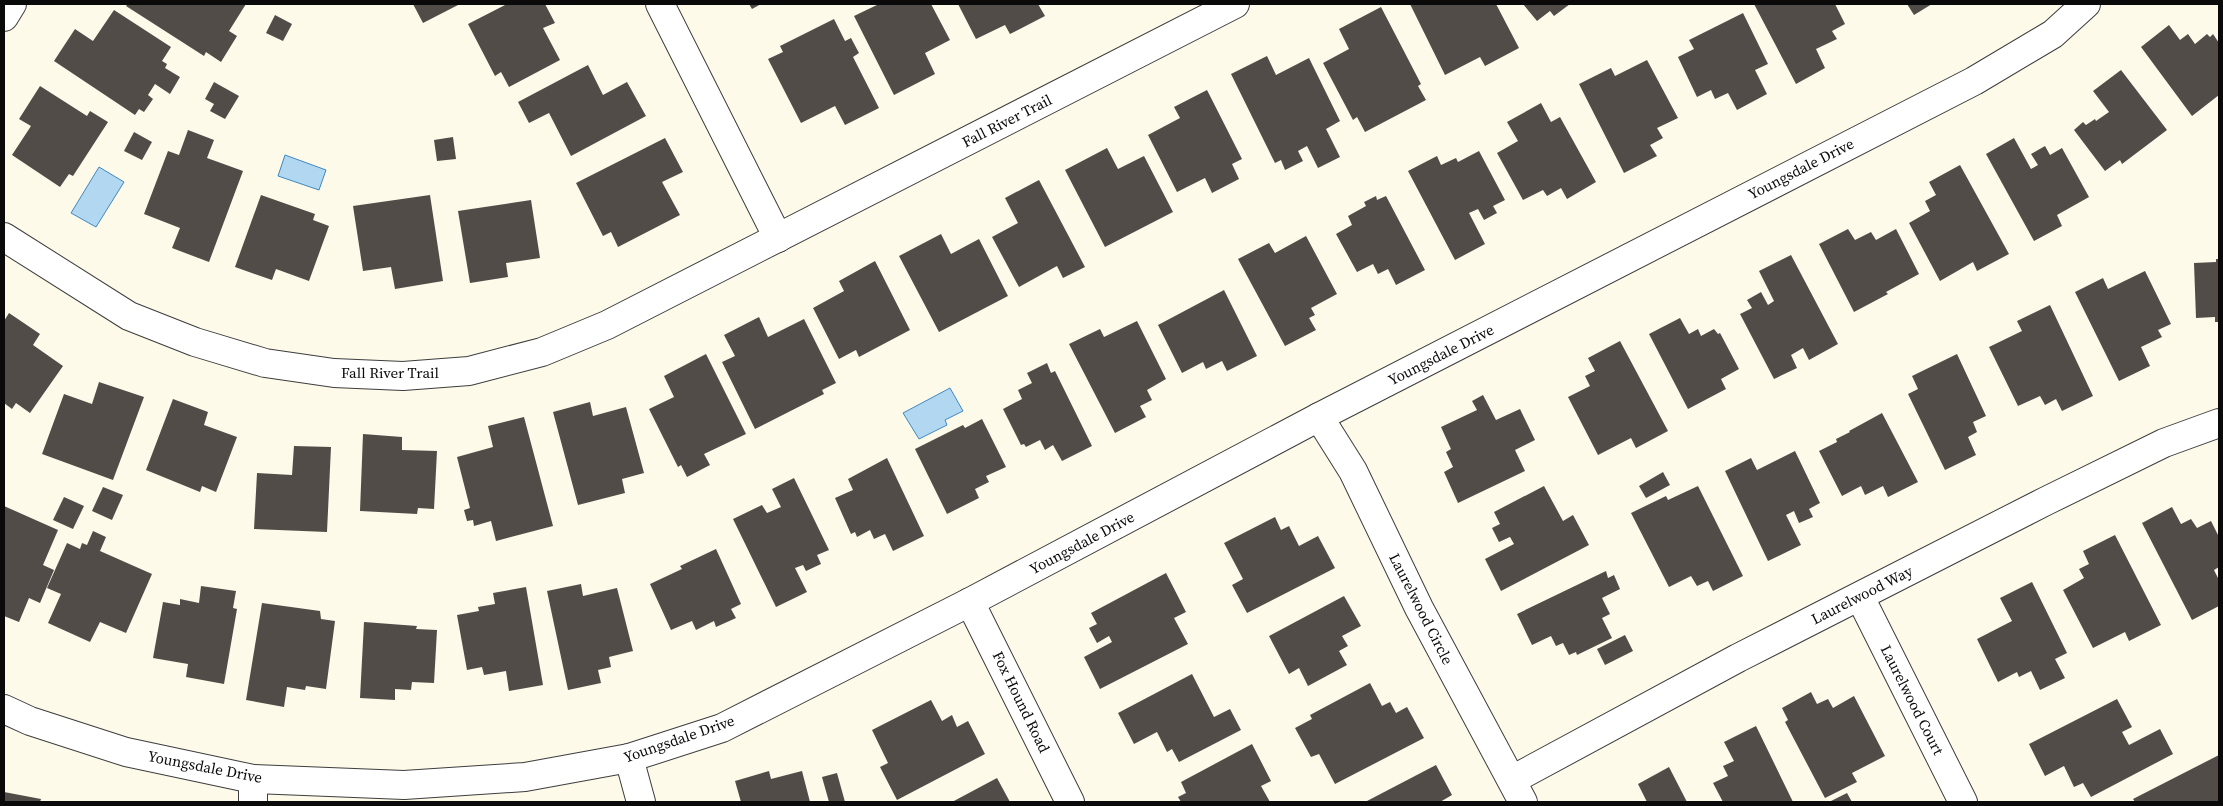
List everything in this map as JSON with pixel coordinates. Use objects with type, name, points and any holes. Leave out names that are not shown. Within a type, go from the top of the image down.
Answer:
[{"type":"street","points":[[4,17],[12,4]]},
{"type":"street","points":[[660,4],[778,238]]},
{"type":"street","name":"Fall River Trail","points":[[4,237],[129,316],[195,342],[265,363],[334,373],[403,376],[469,371],[542,352],[607,325],[1235,4]]},
{"type":"street","name":"Youngsdale Drive","points":[[4,709],[30,721],[253,790],[404,785],[524,777],[629,758],[722,728],[970,602],[1319,417],[1974,81],[2053,34],[2086,4]]},
{"type":"street","name":"Laurelwood Circle","points":[[1319,417],[1353,471],[1419,608],[1517,791]]},
{"type":"street","name":"Laurelwood Way","points":[[1517,791],[1738,658],[2107,470],[2164,443],[2219,423]]},
{"type":"street","name":"Laurelwood Court","points":[[1860,597],[1964,802]]},
{"type":"street","name":"Fox Hound Road","points":[[970,602],[1070,802]]},
{"type":"street","points":[[629,758],[641,802]]},
{"type":"water","points":[[285,155],[326,170],[319,190],[278,176]]},
{"type":"water","points":[[99,167],[124,182],[96,227],[71,213]]},
{"type":"water","points":[[950,388],[963,411],[945,420],[947,425],[919,439],[903,413]]},
{"type":"building","points":[[128,4],[246,4],[229,31],[237,36],[221,62],[206,52],[204,56],[126,6]]},
{"type":"building","points":[[413,4],[460,4],[423,23]]},
{"type":"building","points":[[507,4],[545,4],[555,23],[543,28],[560,60],[509,87],[501,72],[495,76],[468,24]]},
{"type":"building","points":[[749,4],[761,4],[752,9]]},
{"type":"building","points":[[879,4],[931,4],[950,40],[925,53],[935,74],[894,95],[854,16]]},
{"type":"building","points":[[958,4],[1038,4],[1045,16],[1010,34],[1005,25],[976,39]]},
{"type":"building","points":[[1410,4],[1496,4],[1519,48],[1485,66],[1480,57],[1445,75]]},
{"type":"building","points":[[1523,4],[1570,4],[1554,16],[1550,11],[1537,21]]},
{"type":"building","points":[[1754,4],[1835,4],[1845,24],[1832,31],[1837,39],[1816,49],[1825,68],[1796,84]]},
{"type":"building","points":[[1907,4],[1932,4],[1914,15]]},
{"type":"building","points":[[1381,7],[1421,84],[1418,86],[1426,100],[1365,132],[1357,117],[1353,120],[1323,63],[1349,49],[1339,29]]},
{"type":"building","points":[[114,10],[171,47],[162,61],[167,64],[165,68],[180,77],[170,94],[155,84],[148,95],[153,99],[144,112],[139,109],[135,115],[54,61],[75,29],[93,41]]},
{"type":"building","points":[[1743,13],[1768,64],[1755,70],[1767,94],[1737,110],[1728,93],[1715,99],[1711,90],[1697,97],[1678,57],[1694,49],[1689,40]]},
{"type":"building","points":[[275,15],[292,24],[283,41],[266,33]]},
{"type":"building","points":[[834,19],[845,41],[851,38],[859,53],[853,57],[879,108],[845,125],[835,106],[801,123],[768,59],[783,52],[780,46]]},
{"type":"building","points":[[2169,25],[2180,40],[2188,34],[2195,44],[2207,34],[2210,37],[2213,34],[2219,43],[2219,95],[2192,116],[2141,47]]},
{"type":"building","points":[[1267,56],[1276,75],[1309,58],[1340,121],[1326,129],[1340,157],[1318,168],[1307,146],[1298,151],[1303,161],[1285,170],[1281,160],[1275,163],[1231,74]]},
{"type":"building","points":[[1647,60],[1678,118],[1657,128],[1663,138],[1650,145],[1657,156],[1624,173],[1579,84],[1611,68],[1615,76]]},
{"type":"building","points":[[588,65],[603,95],[627,82],[646,116],[571,156],[549,113],[529,123],[518,102]]},
{"type":"building","points":[[2121,70],[2167,130],[2122,164],[2120,160],[2105,171],[2074,130],[2083,122],[2086,125],[2109,112],[2093,91]]},
{"type":"building","points":[[214,82],[239,96],[225,119],[210,111],[214,104],[205,99]]},
{"type":"building","points":[[40,86],[87,116],[90,111],[108,122],[73,176],[69,174],[60,187],[12,155],[31,126],[19,119]]},
{"type":"building","points":[[1207,90],[1242,159],[1232,164],[1239,179],[1212,193],[1205,178],[1177,192],[1148,135],[1180,118],[1174,107]]},
{"type":"building","points":[[1541,103],[1551,122],[1560,117],[1596,182],[1567,199],[1561,188],[1547,196],[1543,190],[1523,200],[1497,153],[1518,141],[1507,122]]},
{"type":"building","points":[[188,130],[214,140],[207,158],[243,171],[209,262],[172,248],[180,228],[144,214],[168,151],[179,155]]},
{"type":"building","points":[[134,132],[152,142],[142,160],[124,151]]},
{"type":"building","points":[[453,137],[456,159],[437,161],[434,140]]},
{"type":"building","points":[[665,138],[683,172],[662,182],[680,215],[618,247],[611,232],[603,236],[576,183]]},
{"type":"building","points":[[2014,138],[2031,169],[2038,165],[2031,154],[2045,146],[2050,155],[2062,148],[2089,197],[2057,215],[2062,226],[2034,241],[1986,154]]},
{"type":"building","points":[[1107,148],[1118,169],[1144,156],[1173,212],[1105,247],[1065,170]]},
{"type":"building","points":[[1479,151],[1505,200],[1493,206],[1497,213],[1484,220],[1478,209],[1469,213],[1485,244],[1455,260],[1408,171],[1437,156],[1441,165],[1456,158],[1458,162]]},
{"type":"building","points":[[1960,165],[2009,254],[1977,271],[1973,262],[1940,281],[1909,223],[1930,211],[1925,201],[1936,195],[1929,182]]},
{"type":"building","points":[[1039,180],[1085,267],[1063,278],[1057,266],[1019,287],[992,237],[1018,223],[1005,198]]},
{"type":"building","points":[[261,195],[315,214],[313,220],[329,226],[309,281],[276,269],[272,280],[235,267]]},
{"type":"building","points":[[430,195],[443,281],[395,289],[391,267],[363,271],[353,206]]},
{"type":"building","points":[[1376,196],[1377,200],[1386,196],[1425,270],[1396,285],[1388,269],[1378,274],[1373,264],[1357,272],[1336,234],[1352,225],[1348,216],[1366,206],[1364,202]]},
{"type":"building","points":[[531,200],[540,258],[506,263],[508,277],[470,283],[458,211]]},
{"type":"building","points":[[1848,229],[1855,240],[1871,232],[1876,240],[1896,229],[1919,274],[1886,292],[1888,294],[1854,312],[1819,244]]},
{"type":"building","points":[[941,234],[951,254],[979,239],[1008,296],[939,332],[899,256]]},
{"type":"building","points":[[1306,236],[1337,294],[1311,308],[1315,315],[1309,318],[1316,330],[1285,346],[1238,259],[1269,243],[1275,253]]},
{"type":"building","points":[[1791,255],[1838,344],[1809,360],[1803,348],[1791,355],[1797,368],[1774,379],[1740,314],[1752,308],[1747,300],[1761,292],[1768,305],[1774,301],[1759,271]]},
{"type":"building","points":[[2216,259],[2219,259],[2219,322],[2215,322],[2215,317],[2196,318],[2194,263],[2216,262]]},
{"type":"building","points":[[875,261],[910,330],[859,357],[856,350],[839,359],[813,308],[844,291],[839,281]]},
{"type":"building","points":[[2145,271],[2171,324],[2158,330],[2162,337],[2141,347],[2150,366],[2119,381],[2075,292],[2103,278],[2108,289]]},
{"type":"building","points":[[1224,290],[1257,356],[1227,371],[1222,361],[1206,369],[1203,362],[1182,373],[1158,325]]},
{"type":"building","points":[[2050,305],[2093,396],[2062,411],[2056,399],[2045,405],[2040,396],[2018,406],[1989,347],[2022,331],[2017,321]]},
{"type":"building","points":[[9,313],[40,334],[33,345],[63,366],[30,413],[16,403],[12,409],[4,403],[4,321]]},
{"type":"building","points":[[759,317],[768,337],[804,319],[836,383],[822,390],[824,394],[755,429],[722,362],[735,356],[724,335]]},
{"type":"building","points":[[1680,318],[1689,334],[1698,329],[1701,336],[1714,329],[1718,334],[1720,333],[1739,369],[1721,379],[1726,389],[1688,409],[1649,334]]},
{"type":"building","points":[[1137,321],[1166,379],[1147,390],[1152,400],[1140,406],[1146,417],[1115,433],[1069,344],[1100,329],[1104,337]]},
{"type":"building","points":[[1620,341],[1668,431],[1636,448],[1631,438],[1598,455],[1568,397],[1590,386],[1585,376],[1595,371],[1588,358]]},
{"type":"building","points":[[706,354],[746,434],[704,454],[710,465],[687,477],[681,465],[678,467],[649,409],[674,397],[664,376]]},
{"type":"building","points":[[1957,354],[1986,416],[1973,422],[1977,432],[1968,437],[1976,455],[1945,470],[1908,394],[1918,389],[1912,376]]},
{"type":"building","points":[[1047,363],[1051,373],[1055,371],[1092,446],[1062,461],[1053,445],[1045,450],[1040,440],[1026,447],[1024,444],[1021,445],[1003,409],[1022,399],[1018,390],[1032,383],[1027,373]]},
{"type":"building","points":[[99,382],[144,397],[113,480],[42,454],[64,394],[92,404]]},
{"type":"building","points":[[1483,395],[1496,420],[1520,409],[1535,440],[1515,450],[1525,471],[1458,503],[1444,472],[1453,467],[1446,452],[1451,449],[1441,427],[1477,410],[1472,401]]},
{"type":"building","points":[[173,399],[208,412],[204,425],[237,437],[216,492],[202,486],[200,492],[146,470]]},
{"type":"building","points":[[590,402],[593,416],[626,407],[644,473],[622,479],[625,493],[578,505],[553,412]]},
{"type":"building","points":[[1882,413],[1918,482],[1888,497],[1883,486],[1865,495],[1861,486],[1842,496],[1819,451],[1837,442],[1836,439],[1849,431]]},
{"type":"building","points":[[524,417],[553,526],[496,541],[491,521],[474,526],[473,520],[467,521],[464,510],[470,508],[457,457],[493,447],[488,426]]},
{"type":"building","points":[[982,419],[1006,467],[986,476],[989,482],[975,489],[979,498],[947,514],[915,449],[963,425],[965,428]]},
{"type":"building","points":[[363,434],[402,437],[402,450],[437,451],[434,509],[418,508],[417,514],[360,511]]},
{"type":"building","points":[[294,446],[331,447],[327,532],[254,529],[257,473],[292,475]]},
{"type":"building","points":[[1795,451],[1820,503],[1809,509],[1813,517],[1799,523],[1794,511],[1786,515],[1801,545],[1768,561],[1725,471],[1751,458],[1757,470]]},
{"type":"building","points":[[887,458],[924,536],[893,551],[885,534],[874,539],[870,530],[857,537],[855,532],[851,534],[835,498],[853,490],[848,479]]},
{"type":"building","points":[[1663,472],[1670,485],[1646,498],[1639,486]]},
{"type":"building","points":[[794,478],[829,550],[817,555],[821,564],[806,571],[803,565],[795,568],[807,592],[776,607],[733,519],[762,505],[767,513],[781,507],[772,489]]},
{"type":"building","points":[[1544,486],[1563,521],[1573,515],[1589,545],[1501,591],[1485,559],[1514,544],[1510,537],[1499,542],[1492,528],[1500,524],[1494,512]]},
{"type":"building","points":[[1698,486],[1743,576],[1713,591],[1708,581],[1697,586],[1691,576],[1669,587],[1631,513],[1666,496],[1668,500]]},
{"type":"building","points":[[103,487],[123,495],[112,520],[92,511]]},
{"type":"building","points":[[64,497],[84,506],[73,529],[53,520]]},
{"type":"building","points":[[4,506],[58,530],[43,565],[54,570],[40,603],[29,598],[19,622],[4,616]]},
{"type":"building","points":[[2172,507],[2181,524],[2191,519],[2197,528],[2211,521],[2219,537],[2219,567],[2214,570],[2219,580],[2219,606],[2192,620],[2142,523]]},
{"type":"building","points":[[1275,517],[1281,530],[1289,526],[1299,546],[1318,536],[1335,568],[1247,613],[1232,585],[1243,579],[1224,543]]},
{"type":"building","points":[[93,531],[106,537],[100,551],[152,574],[126,633],[100,622],[90,642],[48,623],[61,594],[47,588],[67,543],[80,549],[82,543],[87,545]]},
{"type":"building","points":[[2115,535],[2161,625],[2129,641],[2125,632],[2093,648],[2063,590],[2084,578],[2079,569],[2089,564],[2083,551]]},
{"type":"building","points":[[716,549],[741,604],[731,609],[736,618],[716,627],[714,621],[696,630],[692,621],[671,630],[650,584],[682,569],[680,566]]},
{"type":"building","points":[[1606,571],[1608,578],[1614,575],[1620,589],[1602,598],[1610,614],[1602,618],[1612,638],[1577,655],[1576,652],[1569,655],[1563,643],[1556,646],[1551,636],[1532,645],[1517,614]]},
{"type":"building","points":[[1166,573],[1186,612],[1174,618],[1188,644],[1100,689],[1084,657],[1112,642],[1109,636],[1097,643],[1089,628],[1097,624],[1091,613]]},
{"type":"building","points":[[2032,582],[2067,653],[2055,659],[2065,678],[2040,690],[2031,671],[2019,677],[2017,672],[1998,682],[1977,639],[2012,621],[2000,598]]},
{"type":"building","points":[[581,584],[583,596],[617,588],[633,651],[609,657],[611,667],[598,670],[601,683],[568,690],[547,591]]},
{"type":"building","points":[[201,586],[236,591],[233,608],[237,609],[224,684],[186,677],[188,664],[153,658],[163,602],[180,605],[180,599],[199,603]]},
{"type":"building","points":[[526,587],[543,685],[509,691],[506,671],[484,675],[482,667],[467,670],[457,615],[479,611],[478,607],[495,604],[493,593]]},
{"type":"building","points":[[1344,596],[1361,626],[1342,636],[1348,646],[1339,651],[1347,665],[1308,686],[1299,668],[1289,674],[1269,636]]},
{"type":"building","points":[[262,603],[320,611],[321,619],[335,621],[326,689],[306,686],[305,690],[287,687],[284,707],[246,700]]},
{"type":"building","points":[[364,622],[417,626],[416,629],[437,630],[434,683],[412,682],[411,690],[395,689],[395,700],[360,698]]},
{"type":"building","points":[[1625,635],[1633,651],[1605,665],[1597,649]]},
{"type":"building","points":[[1192,674],[1214,717],[1230,709],[1241,730],[1179,762],[1172,749],[1167,752],[1157,732],[1134,744],[1118,713]]},
{"type":"building","points":[[1370,683],[1382,706],[1390,702],[1396,713],[1407,707],[1424,738],[1335,784],[1319,754],[1311,757],[1295,728],[1312,719],[1310,715]]},
{"type":"building","points":[[1811,692],[1817,704],[1828,699],[1833,708],[1854,696],[1885,756],[1852,773],[1857,782],[1825,798],[1785,722],[1788,720],[1782,708]]},
{"type":"building","points":[[2117,699],[2132,727],[2122,732],[2129,745],[2160,729],[2173,754],[2091,797],[2083,783],[2074,787],[2064,766],[2045,776],[2029,744]]},
{"type":"building","points":[[931,700],[942,721],[952,715],[957,727],[968,721],[985,754],[897,800],[880,767],[888,763],[872,730]]},
{"type":"building","points":[[1756,726],[1793,802],[1723,802],[1713,783],[1728,776],[1723,766],[1734,761],[1724,742]]},
{"type":"building","points":[[1252,744],[1271,781],[1261,786],[1270,802],[1181,802],[1178,797],[1186,793],[1181,782]]},
{"type":"building","points":[[2219,755],[2219,802],[2135,802],[2133,799]]},
{"type":"building","points":[[1436,765],[1452,795],[1440,802],[1367,802],[1367,801]]},
{"type":"building","points":[[1669,767],[1687,802],[1647,802],[1638,784]]},
{"type":"building","points":[[769,771],[771,779],[802,771],[810,802],[741,802],[735,781]]},
{"type":"building","points":[[837,773],[845,802],[829,802],[822,777]]},
{"type":"building","points":[[997,778],[1010,802],[952,802]]},
{"type":"building","points":[[4,792],[41,799],[40,802],[4,802]]},
{"type":"building","points":[[1847,793],[1852,802],[1829,802]]}]
